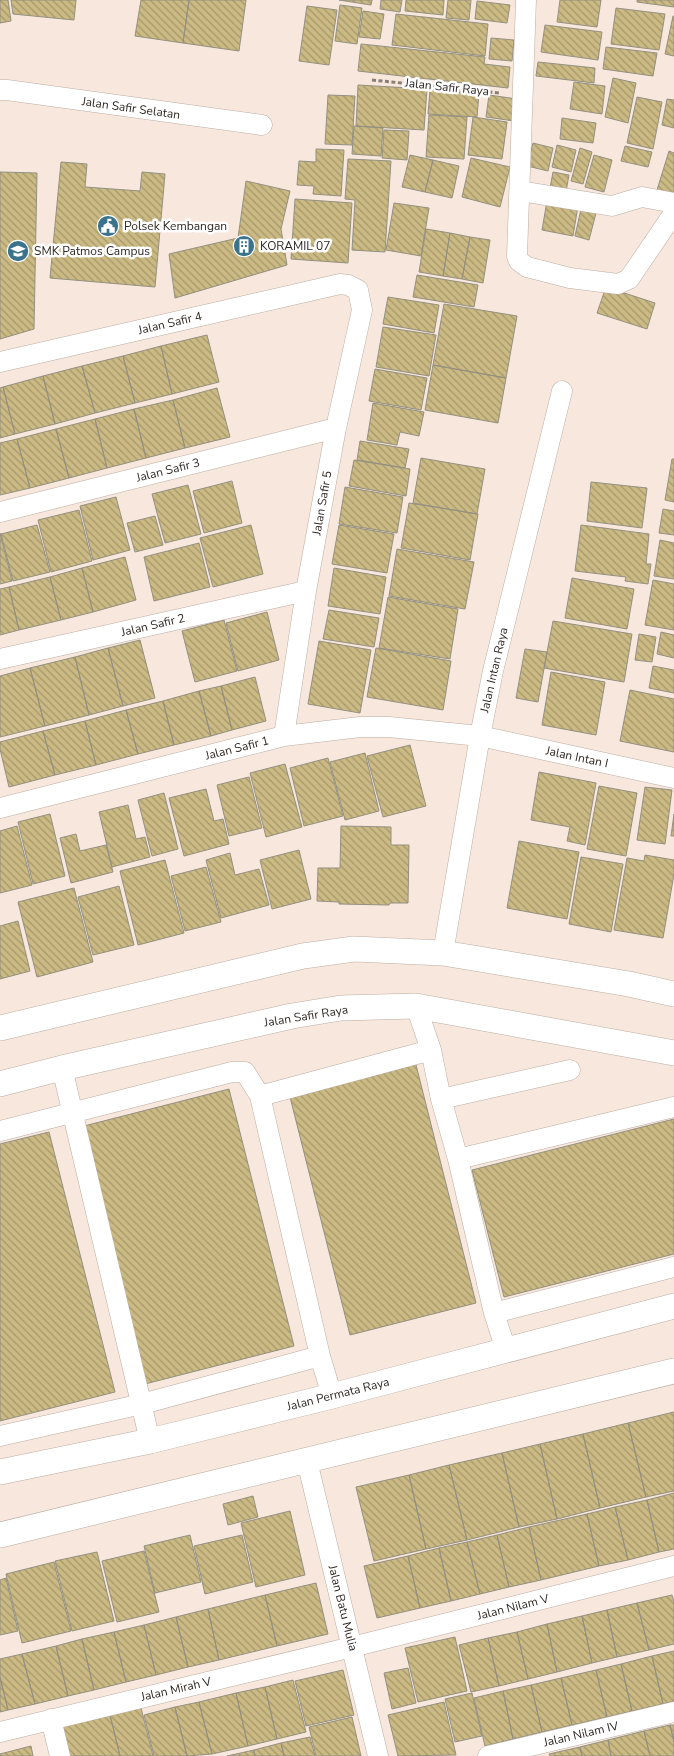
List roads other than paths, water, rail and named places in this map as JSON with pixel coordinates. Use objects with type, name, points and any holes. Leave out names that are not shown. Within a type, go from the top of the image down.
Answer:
[{"type":"street","points":[[526,0],[517,256],[519,261],[527,267],[570,278],[618,284],[629,279],[674,213]]},
{"type":"street","name":"Jalan Safir Selatan","points":[[0,90],[262,125]]},
{"type":"street","points":[[520,191],[612,206],[642,197],[674,203]]},
{"type":"street","name":"Jalan Safir 4","points":[[0,362],[340,284]]},
{"type":"street","name":"Jalan Safir 5","points":[[284,736],[306,591],[336,428],[362,308],[358,290],[348,285],[340,284]]},
{"type":"street","name":"Jalan Intan Raya","points":[[443,954],[493,671],[562,391]]},
{"type":"street","name":"Jalan Safir 3","points":[[0,512],[336,428]]},
{"type":"street","name":"Jalan Safir 2","points":[[0,659],[306,591]]},
{"type":"street","name":"Jalan Safir 1","points":[[0,808],[284,736],[360,727],[389,726],[480,736]]},
{"type":"street","name":"Jalan Intan I","points":[[480,736],[674,778]]},
{"type":"street","points":[[0,1028],[303,956],[354,948],[443,954],[629,984],[674,994]]},
{"type":"street","points":[[416,1006],[431,1050],[441,1099],[458,1159],[494,1313],[506,1350]]},
{"type":"street","name":"Jalan Safir Raya","points":[[0,1084],[62,1068],[292,1016],[341,1008],[416,1006],[674,1053]]},
{"type":"street","points":[[260,1096],[431,1050]]},
{"type":"street","points":[[62,1068],[150,1441]]},
{"type":"street","points":[[441,1099],[570,1070]]},
{"type":"street","points":[[0,1131],[232,1072],[245,1072],[260,1096],[320,1356],[332,1396]]},
{"type":"street","points":[[458,1159],[674,1108]]},
{"type":"street","points":[[494,1313],[674,1267]]},
{"type":"street","name":"Jalan Permata Raya","points":[[0,1472],[150,1441],[332,1396],[674,1306]]},
{"type":"street","points":[[0,1436],[142,1404],[320,1356]]},
{"type":"street","points":[[0,1536],[674,1371]]},
{"type":"street","name":"Jalan Batu Mulia","points":[[307,1461],[378,1756]]},
{"type":"street","name":"Jalan Nilam V","points":[[352,1647],[674,1566]]},
{"type":"street","name":"Jalan Mirah V","points":[[0,1732],[352,1647]]},
{"type":"street","name":"Jalan Nilam IV","points":[[488,1756],[674,1712]]},
{"type":"street","points":[[51,1719],[60,1756]]},
{"type":"place","name":"Polsek Kembangan","points":[[108,226]]},
{"type":"place","name":"KORAMIL 07","points":[[244,246]]},
{"type":"place","name":"SMK Patmos Campus","points":[[18,251]]}]
